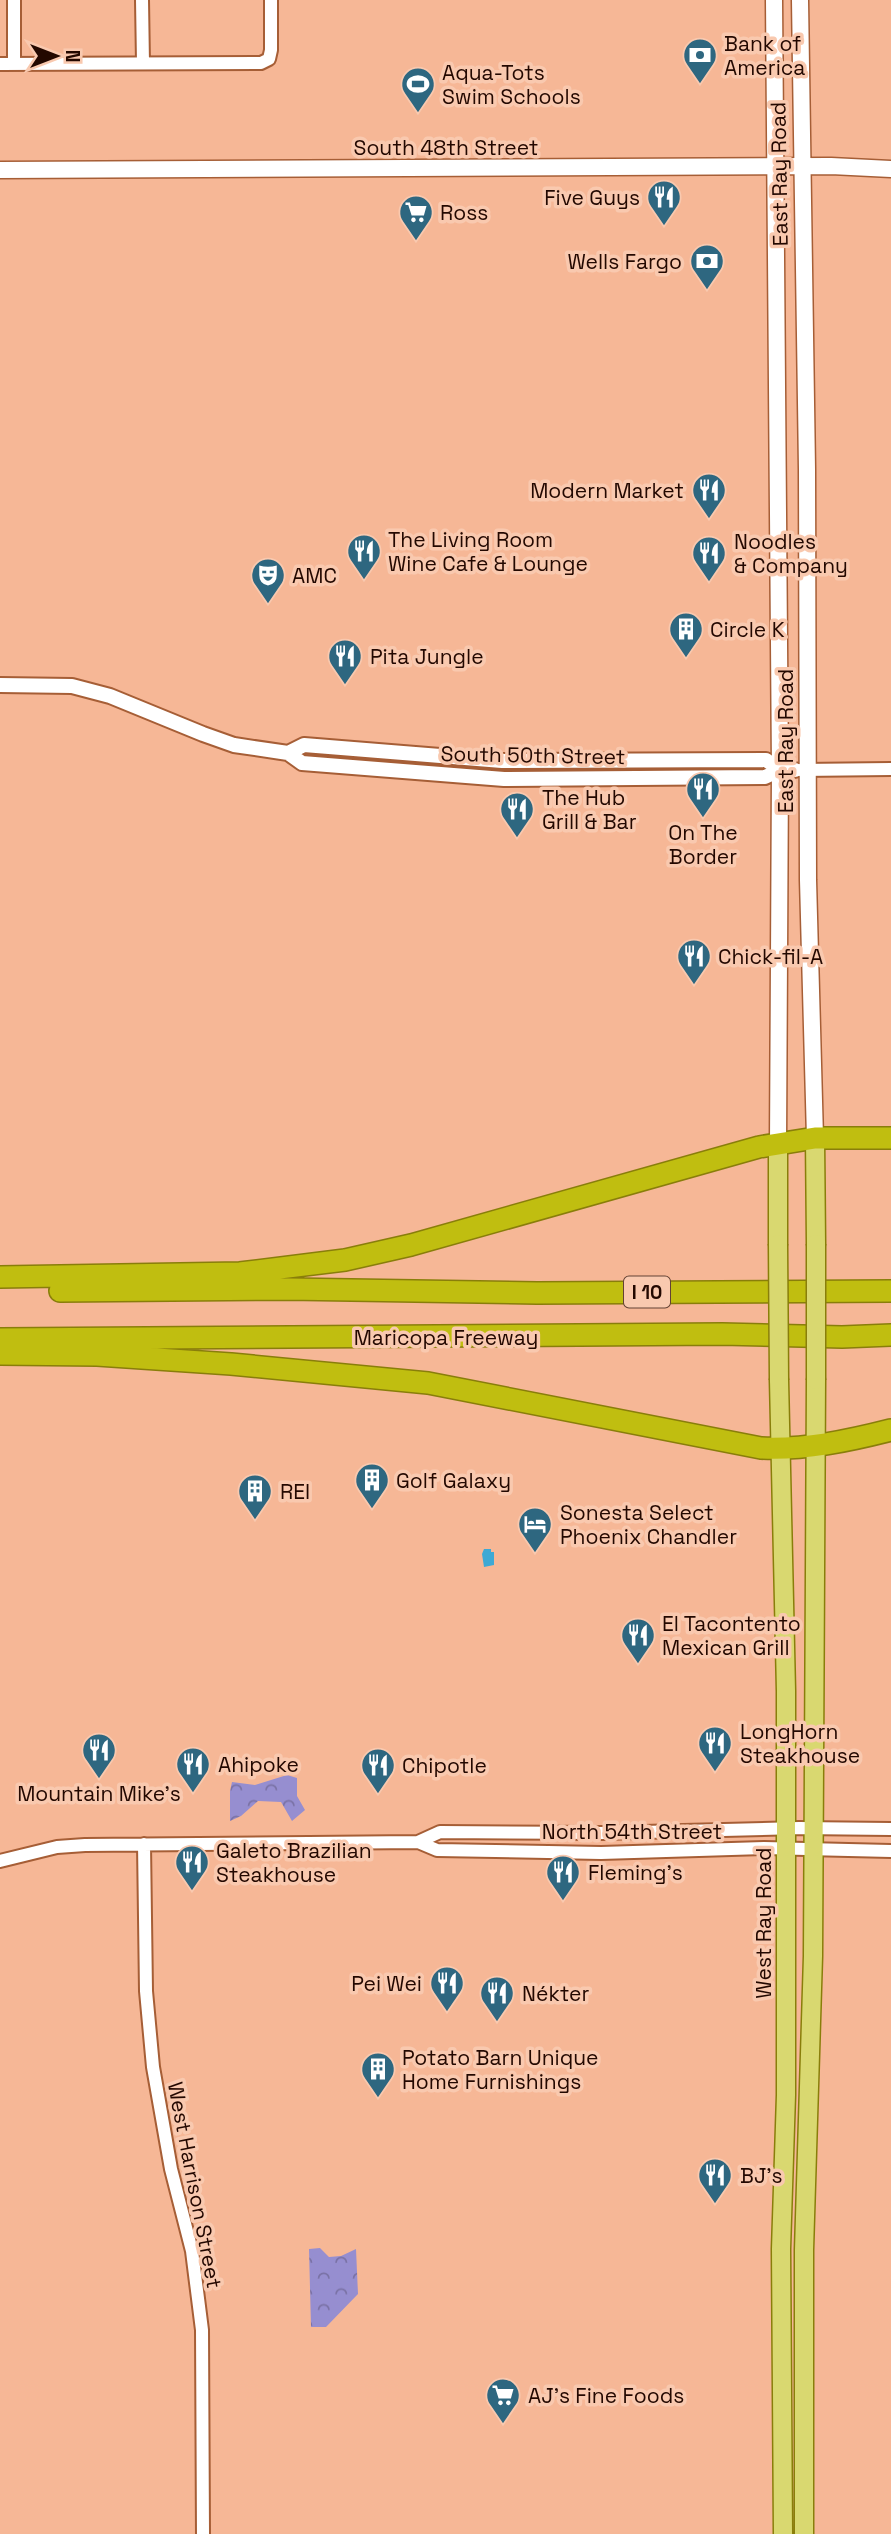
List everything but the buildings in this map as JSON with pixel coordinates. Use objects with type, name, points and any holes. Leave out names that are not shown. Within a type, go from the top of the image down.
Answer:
[{"type":"highway","points":[[0,1277],[240,1273],[345,1260],[411,1245],[778,1144],[815,1138],[877,1138]]},
{"type":"highway","name":"I 10","points":[[0,1291],[891,1291]]},
{"type":"highway","name":"Maricopa Freeway","points":[[0,1339],[891,1335]]},
{"type":"highway","points":[[0,1354],[97,1355],[231,1364],[428,1383],[761,1448],[835,1444],[891,1430]]},
{"type":"main road","name":"East Ray Road","points":[[774,0],[776,167],[794,770],[809,915],[815,1138],[817,1446]]},
{"type":"main road","name":"East Ray Road","points":[[779,1312],[778,1144],[807,469],[800,0]]},
{"type":"main road","name":"South 48th Street","points":[[0,170],[802,166],[891,169]]},
{"type":"main road","name":"West Ray Road","points":[[779,1312],[779,1449],[786,1691],[786,2095],[781,2249],[783,2534]]},
{"type":"main road","points":[[804,2534],[804,2250],[813,1956],[817,1446]]},
{"type":"street","points":[[14,0],[14,64]]},
{"type":"street","points":[[142,0],[143,63]]},
{"type":"street","points":[[0,64],[261,63],[269,59],[271,50],[271,0]]},
{"type":"street","name":"South 50th Street","points":[[0,685],[72,686],[110,696],[234,745],[288,753],[304,745],[502,761],[766,760],[794,770],[891,769]]},
{"type":"street","name":"North 54th Street","points":[[418,1842],[440,1832],[891,1829]]},
{"type":"street","name":"North 54th Street","points":[[0,1861],[57,1847],[144,1844],[418,1842],[437,1850],[601,1853],[891,1850]]},
{"type":"street","name":"West Harrison Street","points":[[144,1844],[146,1991],[153,2067],[170,2169],[192,2251],[202,2330],[203,2534]]},
{"type":"green space","points":[[287,1775],[297,1778],[297,1796],[305,1810],[292,1821],[281,1802],[258,1801],[241,1816],[230,1821],[232,1782],[255,1785]]},
{"type":"green space","points":[[320,2248],[329,2257],[341,2256],[356,2249],[358,2294],[326,2327],[311,2327],[309,2249]]},
{"type":"water","points":[[484,1549],[494,1552],[494,1565],[484,1567]]},
{"type":"place","name":"Bank of America","points":[[700,85]]},
{"type":"place","name":"Aqua-Tots Swim Schools","points":[[418,114]]},
{"type":"place","name":"Five Guys","points":[[664,227]]},
{"type":"place","name":"Ross","points":[[416,242]]},
{"type":"place","name":"Wells Fargo","points":[[707,291]]},
{"type":"place","name":"Modern Market","points":[[709,520]]},
{"type":"place","name":"The Living Room Wine Cafe & Lounge","points":[[364,581]]},
{"type":"place","name":"Noodles & Company","points":[[709,583]]},
{"type":"place","name":"AMC","points":[[268,605]]},
{"type":"place","name":"Circle K","points":[[686,659]]},
{"type":"place","name":"Pita Jungle","points":[[345,686]]},
{"type":"place","name":"On The Border","points":[[703,819]]},
{"type":"place","name":"The Hub Grill & Bar","points":[[517,839]]},
{"type":"place","name":"Chick-fil-A","points":[[694,986]]},
{"type":"place","name":"Golf Galaxy","points":[[372,1510]]},
{"type":"place","name":"REI","points":[[255,1521]]},
{"type":"place","name":"Sonesta Select Phoenix Chandler","points":[[535,1554]]},
{"type":"place","name":"El Tacontento Mexican Grill","points":[[638,1665]]},
{"type":"place","name":"LongHorn Steakhouse","points":[[715,1773]]},
{"type":"place","name":"Mountain Mike's","points":[[99,1780]]},
{"type":"place","name":"Ahipoke","points":[[193,1794]]},
{"type":"place","name":"Chipotle","points":[[378,1795]]},
{"type":"place","name":"Galeto Brazilian Steakhouse","points":[[192,1892]]},
{"type":"place","name":"Fleming's","points":[[563,1902]]},
{"type":"place","name":"Pei Wei","points":[[447,2013]]},
{"type":"place","name":"Nékter","points":[[497,2023]]},
{"type":"place","name":"Potato Barn Unique Home Furnishings","points":[[378,2099]]},
{"type":"place","name":"BJ's","points":[[715,2205]]},
{"type":"place","name":"AJ’s Fine Foods","points":[[503,2425]]}]
